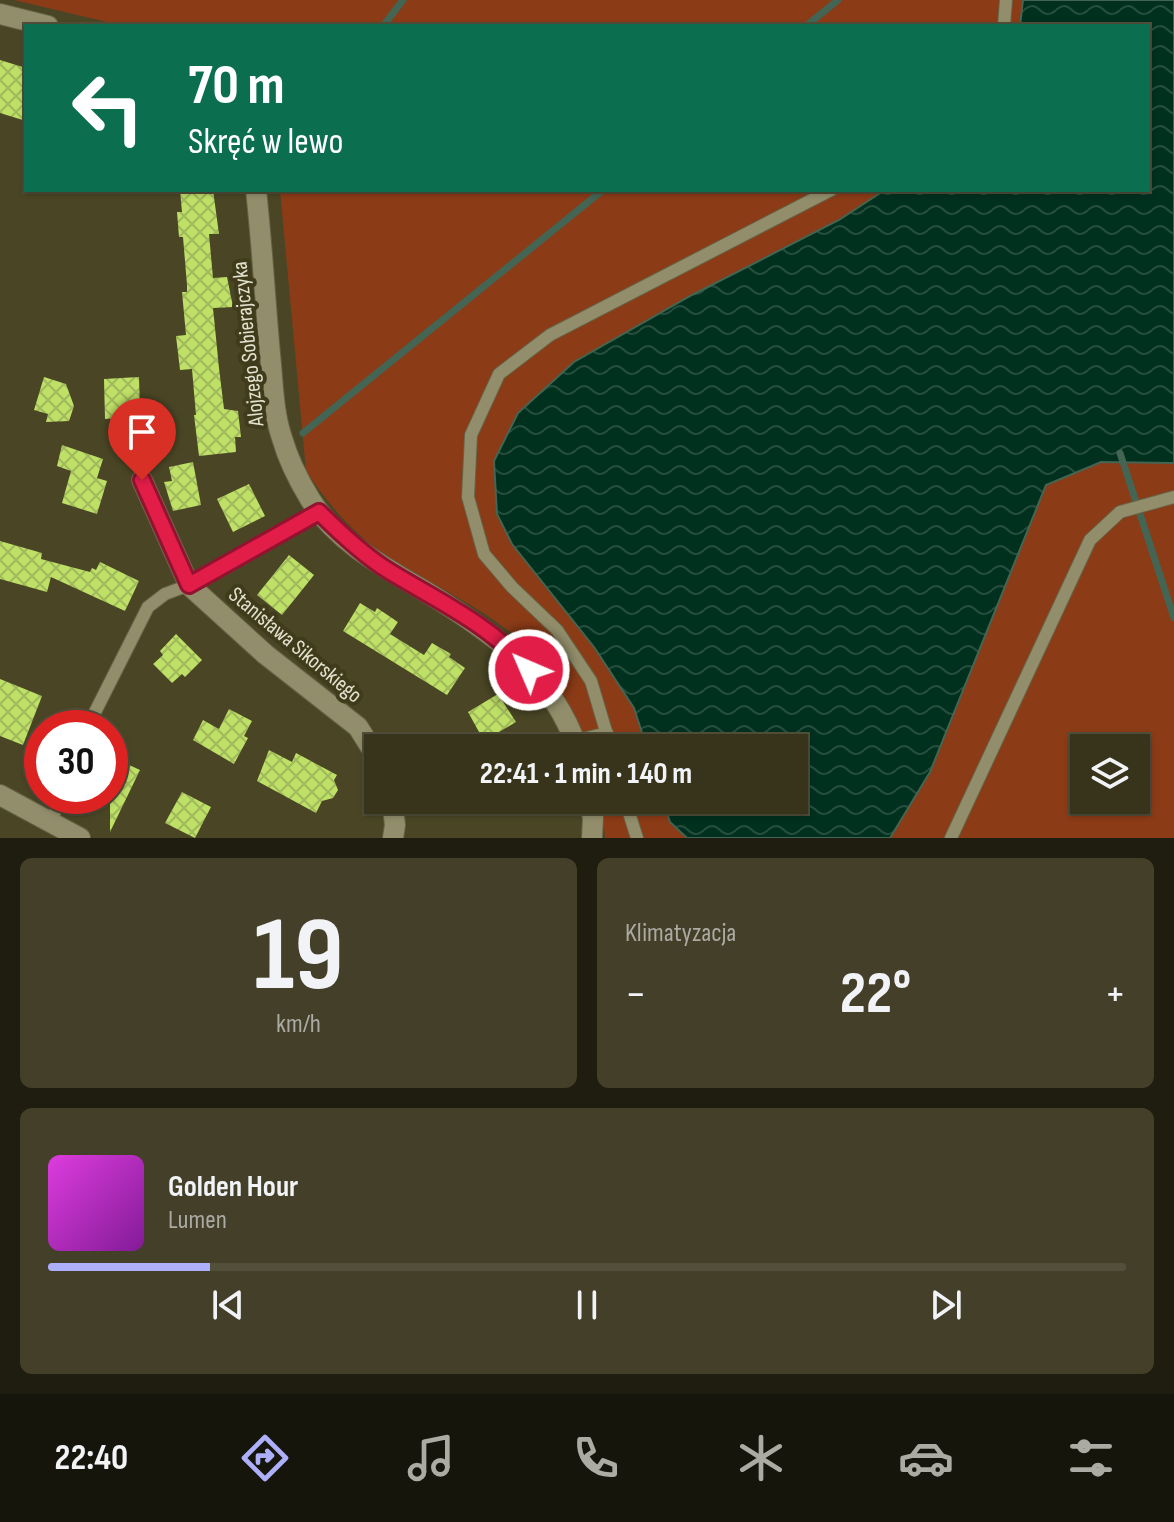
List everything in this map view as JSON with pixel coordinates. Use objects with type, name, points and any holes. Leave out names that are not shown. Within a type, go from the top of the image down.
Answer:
[{"type":"street","points":[[0,14],[40,24]]},
{"type":"street","name":"Alojzego Sobierajczyka","points":[[256,192],[274,402],[281,438],[319,512],[386,570],[485,629],[512,650],[557,706],[571,734]]},
{"type":"street","name":"Stanisława Sikorskiego","points":[[142,480],[189,585],[265,654],[358,727],[364,737]]},
{"type":"street","points":[[0,795],[80,838]]},
{"type":"street","points":[[393,838],[394,814]]},
{"type":"street","points":[[592,814],[592,838]]},
{"type":"lane","points":[[1004,24],[1006,0]]},
{"type":"lane","points":[[607,733],[591,681],[557,630],[512,587],[484,554],[468,497],[471,435],[499,374],[550,335],[827,192]]},
{"type":"lane","points":[[951,838],[1090,540],[1120,512],[1174,497]]},
{"type":"lane","points":[[96,710],[148,607],[165,594],[189,585],[319,512]]},
{"type":"lane","points":[[51,822],[54,814]]},
{"type":"lane","points":[[629,814],[637,838]]},
{"type":"shaded area","points":[[14,0],[1174,0],[1174,838],[605,838],[602,814],[808,814],[808,734],[581,734],[549,673],[527,647],[487,615],[382,553],[346,521],[306,471],[280,192],[1150,192],[1150,24],[116,24]]},
{"type":"water","points":[[1023,0],[1174,0],[1174,463],[1101,462],[1046,485],[930,772],[890,838],[687,838],[670,822],[667,814],[808,814],[808,734],[642,734],[634,708],[594,647],[512,544],[497,514],[494,461],[518,413],[574,362],[692,295],[839,220],[882,192],[1150,192],[1150,24],[1020,24]]},
{"type":"building","points":[[0,60],[24,67],[24,120],[0,113]]},
{"type":"building","points":[[180,192],[213,192],[219,234],[209,234],[213,278],[227,277],[233,307],[213,308],[224,409],[238,411],[241,437],[235,437],[236,452],[199,456],[192,369],[180,370],[176,336],[186,335],[182,292],[187,292],[187,285],[183,237],[179,237],[177,212],[182,212]]},
{"type":"building","points":[[44,377],[66,384],[74,406],[69,421],[46,422],[48,414],[34,410]]},
{"type":"building","points":[[139,377],[140,414],[148,413],[148,439],[126,440],[125,418],[105,419],[104,379]]},
{"type":"building","points":[[62,445],[103,459],[97,478],[107,481],[97,514],[62,503],[71,471],[57,466]]},
{"type":"building","points":[[193,462],[201,505],[173,511],[164,482],[172,481],[169,467]]},
{"type":"building","points":[[249,484],[265,516],[233,532],[217,499]]},
{"type":"building","points":[[0,541],[42,553],[41,559],[90,572],[92,568],[96,570],[100,562],[139,581],[125,611],[51,577],[47,592],[0,579]]},
{"type":"building","points":[[289,555],[314,575],[282,615],[257,595]]},
{"type":"building","points":[[360,603],[375,612],[377,608],[398,622],[390,634],[424,655],[432,643],[451,654],[449,657],[465,668],[447,695],[343,631]]},
{"type":"building","points":[[176,634],[202,660],[185,677],[182,674],[172,683],[153,664],[163,655],[160,651]]},
{"type":"building","points":[[0,679],[42,696],[37,710],[24,710],[23,745],[0,736]]},
{"type":"building","points":[[498,694],[516,722],[496,734],[480,734],[468,712]]},
{"type":"building","points":[[229,709],[252,721],[244,736],[248,738],[234,764],[193,740],[203,720],[219,729]]},
{"type":"building","points":[[269,750],[292,762],[296,753],[337,775],[334,780],[338,790],[333,798],[322,801],[316,813],[257,781]]},
{"type":"building","points":[[128,764],[140,770],[128,795]]},
{"type":"building","points":[[182,792],[211,807],[195,838],[165,823]]},
{"type":"building","points":[[110,814],[119,814],[110,832]]},
{"type":"waterway","points":[[385,24],[403,0]]},
{"type":"waterway","points":[[808,24],[838,0]]},
{"type":"waterway","points":[[303,433],[601,192]]},
{"type":"waterway","points":[[1120,453],[1174,618]]},
{"type":"route","points":[[142,480],[189,585],[319,512],[337,531],[386,570],[485,629],[512,650],[529,670]]}]
